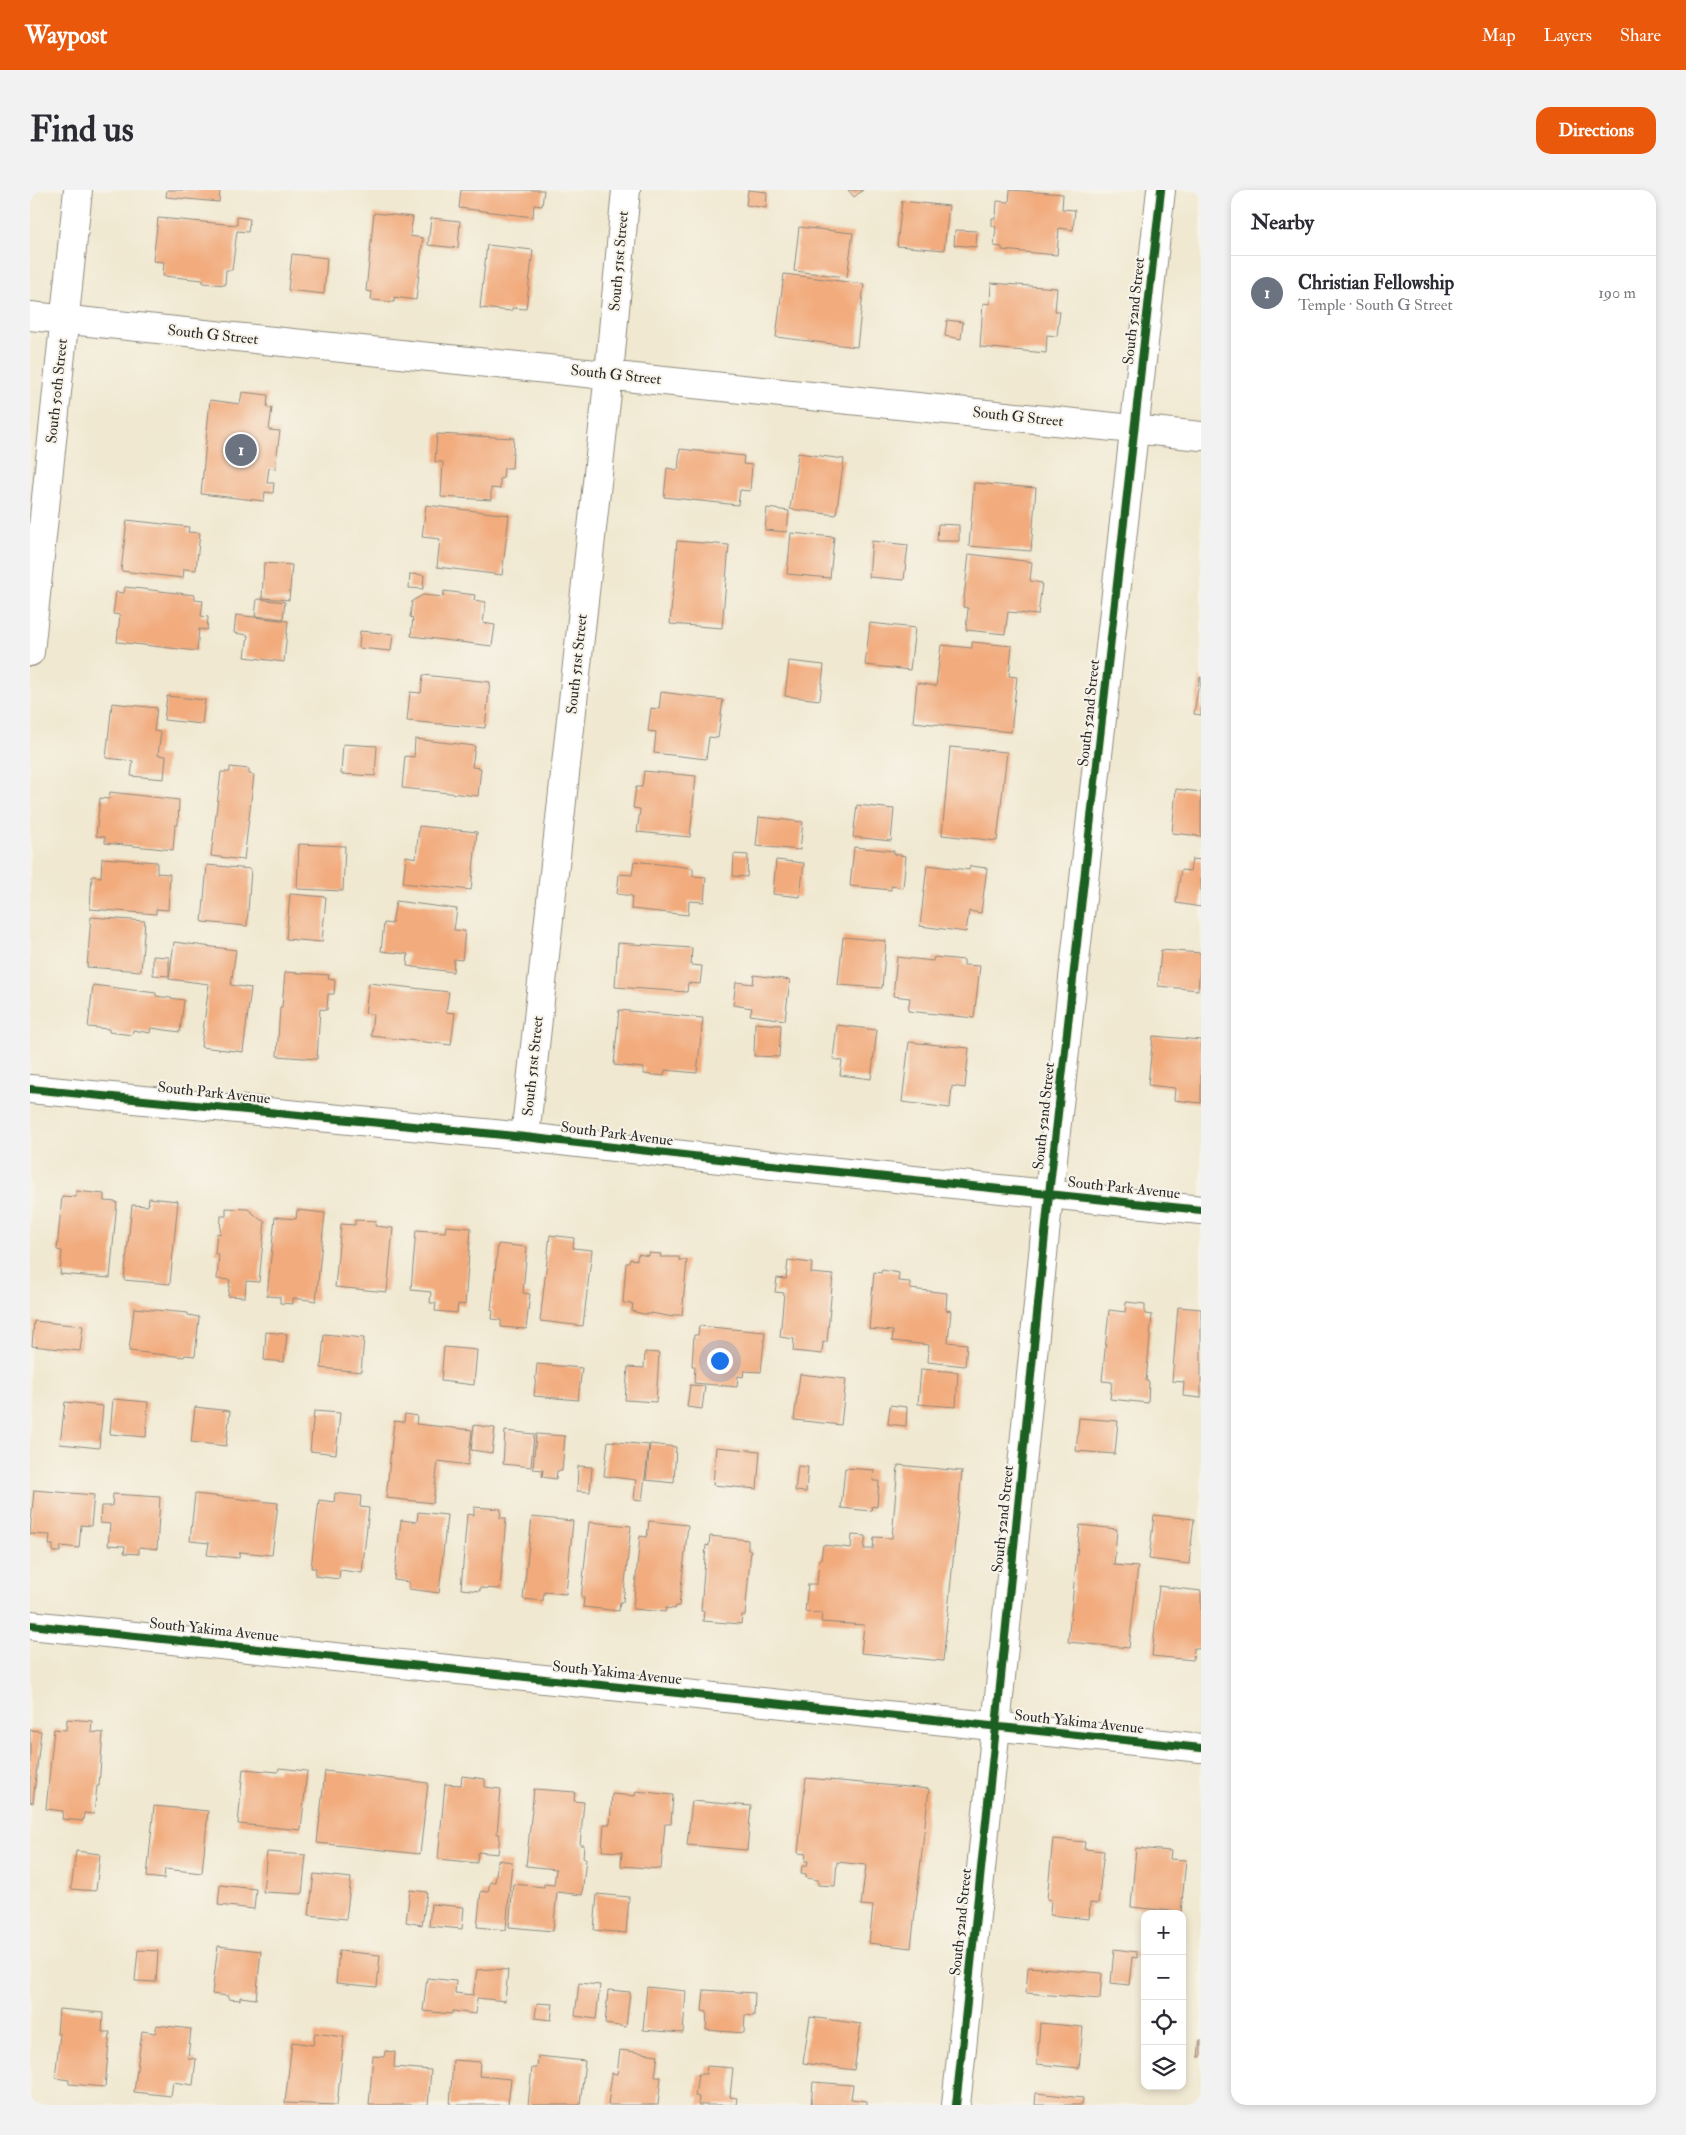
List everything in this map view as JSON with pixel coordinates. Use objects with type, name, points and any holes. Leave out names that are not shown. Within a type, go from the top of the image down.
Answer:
[{"type":"street","name":"South 50th Street","points":[[30,652],[78,190]]},
{"type":"street","name":"South 51st Street","points":[[525,1137],[608,374],[626,190]]},
{"type":"street","name":"South 52nd Street","points":[[956,2105],[1049,1194],[1161,190]]},
{"type":"street","name":"South G Street","points":[[30,316],[1201,436]]},
{"type":"street","name":"South Park Avenue","points":[[30,1088],[525,1137],[1201,1210]]},
{"type":"street","name":"South Yakima Avenue","points":[[30,1625],[1201,1748]]},
{"type":"building","points":[[167,190],[220,190],[219,202],[166,197]]},
{"type":"building","points":[[461,190],[544,190],[542,206],[534,205],[533,217],[459,208]]},
{"type":"building","points":[[748,190],[767,192],[766,208],[746,205]]},
{"type":"building","points":[[848,190],[863,190],[854,197]]},
{"type":"building","points":[[1010,190],[1063,194],[1062,209],[1075,210],[1073,230],[1059,228],[1057,255],[1002,250],[1002,247],[994,246],[996,227],[992,226],[992,218],[996,218],[997,201],[1009,202]]},
{"type":"building","points":[[902,201],[949,206],[944,250],[897,246]]},
{"type":"building","points":[[374,213],[413,217],[410,236],[423,238],[416,300],[394,297],[394,302],[371,300],[372,292],[366,291]]},
{"type":"building","points":[[237,217],[250,219],[248,232],[237,231],[232,270],[226,270],[225,285],[203,283],[203,280],[163,276],[164,262],[153,261],[158,218],[237,225]]},
{"type":"building","points":[[431,218],[460,221],[458,248],[428,245]]},
{"type":"building","points":[[799,227],[853,233],[847,277],[794,271]]},
{"type":"building","points":[[955,230],[977,231],[976,247],[954,245]]},
{"type":"building","points":[[487,245],[533,250],[526,309],[512,308],[512,311],[480,308]]},
{"type":"building","points":[[292,254],[327,258],[324,294],[288,290]]},
{"type":"building","points":[[784,274],[864,284],[857,347],[776,337]]},
{"type":"building","points":[[991,283],[1057,288],[1055,311],[1060,311],[1057,336],[1047,335],[1046,353],[980,347],[983,303],[990,304]]},
{"type":"building","points":[[947,320],[963,322],[961,339],[945,336]]},
{"type":"building","points":[[242,392],[268,395],[267,408],[272,408],[269,430],[280,431],[275,469],[269,468],[267,483],[274,483],[273,493],[265,492],[264,501],[201,494],[210,400],[240,404]]},
{"type":"building","points":[[437,434],[514,438],[512,468],[504,468],[503,478],[500,479],[500,489],[491,488],[491,500],[441,497],[443,462],[435,462]]},
{"type":"building","points":[[680,449],[744,456],[743,464],[752,465],[750,491],[740,490],[738,505],[664,497],[667,468],[678,470]]},
{"type":"building","points":[[798,453],[844,459],[836,515],[790,509]]},
{"type":"building","points":[[974,483],[1036,488],[1031,551],[969,546]]},
{"type":"building","points":[[426,505],[509,515],[502,575],[437,567],[440,539],[422,537]]},
{"type":"building","points":[[767,508],[789,511],[787,532],[765,530]]},
{"type":"building","points":[[127,520],[189,527],[188,532],[200,533],[196,570],[184,569],[183,578],[121,571]]},
{"type":"building","points":[[938,524],[959,525],[959,541],[937,541]]},
{"type":"building","points":[[791,533],[834,537],[830,578],[787,574]]},
{"type":"building","points":[[677,541],[729,545],[722,628],[670,624]]},
{"type":"building","points":[[872,541],[908,545],[904,580],[869,577]]},
{"type":"building","points":[[969,554],[1032,562],[1030,581],[1042,583],[1038,615],[1008,612],[1005,634],[966,630],[968,608],[963,607]]},
{"type":"building","points":[[264,563],[292,565],[289,600],[262,598]]},
{"type":"building","points":[[410,574],[424,575],[423,589],[409,588]]},
{"type":"building","points":[[125,587],[195,595],[195,600],[203,601],[201,616],[208,617],[207,630],[199,629],[197,651],[117,642],[120,615],[113,614],[116,592],[124,593]]},
{"type":"building","points":[[444,591],[475,595],[474,600],[486,602],[483,623],[495,625],[492,646],[411,636],[413,618],[410,617],[412,601],[423,595],[443,597]]},
{"type":"building","points":[[257,599],[285,602],[283,619],[255,616]]},
{"type":"building","points":[[236,615],[288,621],[284,662],[245,657],[248,635],[234,633]]},
{"type":"building","points":[[870,623],[915,628],[910,670],[865,665]]},
{"type":"building","points":[[360,631],[393,634],[391,651],[359,648]]},
{"type":"building","points":[[972,642],[1012,646],[1009,676],[1017,677],[1011,732],[913,722],[917,683],[936,686],[941,645],[972,648]]},
{"type":"building","points":[[789,661],[824,665],[820,700],[785,696]]},
{"type":"building","points":[[423,675],[490,682],[485,728],[407,721],[410,692],[421,693]]},
{"type":"building","points":[[1201,677],[1201,715],[1194,714]]},
{"type":"building","points":[[661,692],[723,700],[718,738],[709,737],[706,759],[654,753],[656,732],[648,731],[651,708],[659,709]]},
{"type":"building","points":[[167,696],[205,700],[202,724],[164,720]]},
{"type":"building","points":[[112,703],[157,708],[154,731],[161,732],[158,755],[166,756],[164,779],[131,776],[133,761],[106,758]]},
{"type":"building","points":[[415,739],[475,746],[472,767],[481,768],[478,796],[402,788],[405,756],[414,757]]},
{"type":"building","points":[[343,744],[377,746],[375,776],[341,774]]},
{"type":"building","points":[[950,747],[1007,752],[997,841],[942,835]]},
{"type":"building","points":[[230,767],[249,769],[249,774],[254,775],[244,860],[211,856],[221,772],[230,772]]},
{"type":"building","points":[[644,771],[696,776],[690,837],[637,832],[640,809],[633,808],[636,787],[642,787]]},
{"type":"building","points":[[1176,789],[1201,792],[1201,836],[1172,833]]},
{"type":"building","points":[[110,792],[179,800],[178,825],[175,825],[173,850],[105,843],[105,837],[96,836],[100,798],[109,799]]},
{"type":"building","points":[[857,805],[894,809],[891,841],[853,837]]},
{"type":"building","points":[[759,817],[803,822],[800,850],[756,846]]},
{"type":"building","points":[[419,826],[477,832],[471,890],[403,883],[406,856],[416,858]]},
{"type":"building","points":[[299,844],[345,846],[343,891],[297,889]]},
{"type":"building","points":[[854,847],[894,851],[894,854],[906,856],[903,888],[891,886],[891,890],[850,886]]},
{"type":"building","points":[[734,854],[748,855],[747,877],[733,876]]},
{"type":"building","points":[[102,858],[157,862],[157,873],[170,874],[168,910],[156,909],[156,914],[90,909],[92,876],[101,877]]},
{"type":"building","points":[[1192,859],[1201,860],[1201,907],[1176,903],[1181,870],[1190,871]]},
{"type":"building","points":[[776,860],[804,863],[800,897],[773,894]]},
{"type":"building","points":[[634,861],[693,868],[693,876],[706,877],[704,902],[689,901],[688,915],[631,909],[632,896],[617,894],[619,874],[632,875]]},
{"type":"building","points":[[207,865],[251,869],[247,926],[202,922]]},
{"type":"building","points":[[927,865],[969,870],[970,866],[987,868],[981,913],[969,911],[966,932],[920,926]]},
{"type":"building","points":[[290,894],[326,897],[322,942],[286,939]]},
{"type":"building","points":[[396,901],[457,909],[454,930],[465,931],[462,960],[454,959],[453,972],[407,966],[408,954],[381,951],[384,923],[392,924]]},
{"type":"building","points":[[91,917],[145,921],[141,971],[87,967]]},
{"type":"building","points":[[843,937],[886,941],[882,988],[838,985]]},
{"type":"building","points":[[174,942],[236,950],[231,985],[251,988],[243,1052],[201,1047],[209,984],[169,979]]},
{"type":"building","points":[[618,943],[692,948],[691,965],[702,966],[700,984],[688,983],[687,992],[615,987]]},
{"type":"building","points":[[1161,950],[1201,953],[1198,990],[1158,986]]},
{"type":"building","points":[[153,956],[169,957],[169,976],[153,975]]},
{"type":"building","points":[[897,957],[933,961],[934,957],[964,960],[964,965],[980,966],[974,1018],[908,1011],[910,998],[893,996]]},
{"type":"building","points":[[285,972],[329,975],[328,979],[335,980],[334,994],[328,994],[327,1010],[320,1009],[317,1059],[277,1056],[280,1007],[282,1007]]},
{"type":"building","points":[[754,975],[790,980],[785,1020],[750,1015],[752,1008],[733,1005],[736,982],[753,984]]},
{"type":"building","points":[[369,983],[449,992],[446,1012],[455,1013],[451,1045],[371,1036],[373,1014],[365,1013]]},
{"type":"building","points":[[93,985],[156,993],[156,996],[184,1000],[180,1032],[151,1028],[150,1033],[133,1030],[132,1035],[109,1032],[109,1029],[88,1027]]},
{"type":"building","points":[[619,1010],[703,1018],[697,1073],[665,1070],[664,1076],[644,1074],[644,1068],[614,1065]]},
{"type":"building","points":[[755,1023],[781,1025],[779,1057],[754,1056]]},
{"type":"building","points":[[837,1025],[877,1030],[871,1079],[840,1075],[842,1061],[833,1059]]},
{"type":"building","points":[[1153,1036],[1201,1040],[1201,1103],[1174,1100],[1175,1088],[1148,1085]]},
{"type":"building","points":[[909,1042],[969,1048],[965,1088],[952,1086],[950,1108],[902,1102]]},
{"type":"building","points":[[76,1191],[104,1194],[104,1201],[117,1202],[110,1278],[60,1274],[62,1251],[57,1250],[62,1196],[76,1197]]},
{"type":"building","points":[[149,1198],[178,1201],[170,1284],[124,1280],[132,1205],[148,1206]]},
{"type":"building","points":[[226,1208],[248,1209],[265,1221],[259,1282],[246,1281],[245,1297],[228,1296],[230,1280],[217,1279],[219,1254],[215,1254],[217,1233],[220,1234],[221,1216],[226,1216]]},
{"type":"building","points":[[297,1210],[325,1213],[316,1301],[293,1298],[293,1304],[280,1303],[280,1297],[267,1296],[275,1217],[296,1219]]},
{"type":"building","points":[[355,1220],[376,1221],[375,1226],[393,1228],[387,1292],[335,1287],[341,1224],[355,1225]]},
{"type":"building","points":[[446,1226],[471,1228],[465,1305],[458,1304],[457,1313],[435,1311],[436,1303],[430,1303],[431,1292],[411,1290],[416,1230],[445,1232]]},
{"type":"building","points":[[550,1235],[574,1238],[573,1248],[592,1250],[583,1326],[540,1321]]},
{"type":"building","points":[[498,1244],[527,1247],[523,1293],[530,1294],[526,1329],[501,1327],[501,1320],[492,1319],[493,1311],[491,1310]]},
{"type":"building","points":[[649,1253],[661,1254],[660,1257],[679,1257],[679,1260],[687,1260],[682,1315],[673,1315],[673,1317],[651,1313],[643,1314],[632,1311],[633,1304],[623,1303],[626,1263],[629,1263],[630,1259],[637,1260],[638,1254],[649,1256]]},
{"type":"building","points":[[788,1260],[812,1263],[811,1273],[833,1275],[827,1342],[823,1342],[822,1354],[793,1351],[794,1339],[780,1337],[784,1293],[775,1292],[777,1278],[786,1279]]},
{"type":"building","points":[[882,1270],[899,1273],[898,1281],[910,1282],[910,1289],[947,1293],[946,1310],[951,1311],[948,1342],[967,1344],[965,1366],[928,1362],[929,1345],[892,1341],[893,1331],[869,1329],[874,1272],[881,1273]]},
{"type":"building","points":[[1126,1302],[1145,1304],[1145,1314],[1152,1315],[1146,1381],[1149,1382],[1148,1403],[1110,1399],[1112,1382],[1102,1381],[1109,1310],[1125,1312]]},
{"type":"building","points":[[1178,1307],[1201,1309],[1201,1398],[1183,1396],[1184,1382],[1172,1381]]},
{"type":"building","points":[[134,1308],[188,1313],[188,1315],[199,1317],[195,1356],[185,1355],[184,1357],[129,1351]]},
{"type":"building","points":[[34,1321],[83,1326],[80,1351],[32,1346]]},
{"type":"building","points":[[699,1326],[765,1332],[761,1372],[744,1371],[743,1377],[738,1376],[737,1387],[694,1383],[695,1366],[692,1366],[694,1335],[698,1335]]},
{"type":"building","points":[[266,1332],[287,1334],[284,1362],[264,1360]]},
{"type":"building","points":[[324,1334],[364,1338],[361,1372],[321,1368]]},
{"type":"building","points":[[444,1347],[477,1350],[474,1385],[441,1381]]},
{"type":"building","points":[[645,1352],[659,1353],[656,1402],[625,1400],[628,1367],[644,1368]]},
{"type":"building","points":[[537,1364],[582,1368],[578,1400],[534,1396]]},
{"type":"building","points":[[921,1369],[958,1372],[956,1407],[918,1404]]},
{"type":"building","points":[[800,1374],[846,1379],[841,1425],[794,1420]]},
{"type":"building","points":[[690,1385],[705,1386],[702,1409],[687,1407]]},
{"type":"building","points":[[113,1399],[148,1402],[146,1437],[110,1434]]},
{"type":"building","points":[[65,1402],[103,1406],[99,1448],[60,1444]]},
{"type":"building","points":[[890,1405],[907,1407],[906,1426],[888,1424]]},
{"type":"building","points":[[195,1407],[230,1411],[226,1446],[191,1442]]},
{"type":"building","points":[[314,1411],[340,1413],[336,1454],[310,1451]]},
{"type":"building","points":[[405,1414],[417,1416],[416,1424],[472,1430],[468,1465],[438,1461],[433,1503],[386,1498],[394,1421],[404,1422]]},
{"type":"building","points":[[1079,1418],[1118,1421],[1115,1454],[1076,1451]]},
{"type":"building","points":[[474,1425],[495,1428],[492,1453],[471,1450]]},
{"type":"building","points":[[505,1431],[534,1434],[531,1467],[503,1464]]},
{"type":"building","points":[[536,1434],[565,1436],[562,1471],[557,1471],[556,1479],[542,1477],[543,1470],[533,1469]]},
{"type":"building","points":[[608,1441],[649,1445],[642,1501],[634,1500],[636,1480],[604,1476]]},
{"type":"building","points":[[650,1444],[676,1447],[674,1483],[646,1480]]},
{"type":"building","points":[[716,1447],[760,1451],[757,1489],[713,1485]]},
{"type":"building","points":[[898,1465],[962,1471],[943,1661],[861,1653],[864,1625],[821,1622],[822,1613],[805,1612],[808,1584],[817,1584],[819,1559],[821,1559],[823,1545],[851,1548],[852,1535],[866,1536],[864,1549],[873,1549],[874,1537],[892,1538]]},
{"type":"building","points":[[578,1466],[592,1467],[590,1492],[577,1491]]},
{"type":"building","points":[[798,1466],[808,1467],[806,1492],[795,1491]]},
{"type":"building","points":[[845,1468],[874,1470],[873,1481],[879,1481],[877,1507],[872,1506],[871,1511],[841,1508]]},
{"type":"building","points":[[34,1490],[94,1495],[91,1526],[81,1525],[79,1548],[61,1546],[60,1552],[53,1552],[53,1545],[49,1545],[50,1535],[30,1534]]},
{"type":"building","points":[[335,1493],[361,1496],[360,1507],[369,1508],[362,1573],[340,1570],[339,1579],[315,1576],[316,1568],[311,1568],[319,1500],[334,1502]]},
{"type":"building","points":[[113,1494],[160,1497],[157,1549],[139,1547],[139,1554],[124,1553],[125,1546],[108,1545],[110,1524],[100,1523],[101,1506],[112,1506]]},
{"type":"building","points":[[195,1494],[278,1503],[272,1555],[240,1552],[239,1558],[207,1555],[209,1543],[190,1541]]},
{"type":"building","points":[[474,1507],[501,1509],[500,1518],[506,1518],[500,1589],[480,1588],[480,1591],[461,1589],[467,1514],[474,1515]]},
{"type":"building","points":[[418,1512],[447,1515],[439,1593],[409,1589],[409,1582],[394,1580],[401,1520],[417,1522]]},
{"type":"building","points":[[1154,1515],[1194,1519],[1189,1564],[1149,1559]]},
{"type":"building","points":[[532,1517],[573,1521],[566,1594],[544,1592],[543,1601],[523,1599]]},
{"type":"building","points":[[649,1521],[688,1525],[679,1606],[676,1606],[675,1609],[666,1608],[665,1612],[633,1609],[640,1536],[647,1537]]},
{"type":"building","points":[[589,1522],[631,1526],[623,1602],[620,1602],[619,1611],[583,1607],[584,1598],[581,1598]]},
{"type":"building","points":[[1080,1525],[1117,1529],[1114,1565],[1138,1567],[1129,1648],[1068,1642]]},
{"type":"building","points":[[710,1536],[748,1540],[748,1550],[751,1550],[745,1615],[742,1615],[741,1624],[703,1621],[704,1611],[701,1611],[706,1545],[709,1546]]},
{"type":"building","points":[[1159,1586],[1201,1591],[1201,1649],[1194,1648],[1193,1660],[1152,1656]]},
{"type":"building","points":[[67,1719],[92,1721],[91,1732],[103,1733],[99,1786],[97,1786],[94,1814],[84,1813],[83,1821],[62,1819],[63,1811],[46,1809],[54,1729],[66,1730]]},
{"type":"building","points":[[30,1730],[41,1731],[33,1803],[30,1802]]},
{"type":"building","points":[[279,1768],[307,1771],[301,1830],[238,1824],[243,1769],[278,1772]]},
{"type":"building","points":[[325,1771],[428,1783],[420,1854],[317,1843]]},
{"type":"building","points":[[462,1776],[485,1779],[485,1787],[501,1789],[497,1834],[500,1834],[498,1854],[478,1852],[477,1863],[438,1859],[445,1784],[461,1785]]},
{"type":"building","points":[[806,1778],[929,1789],[911,1948],[869,1943],[873,1906],[861,1905],[866,1865],[837,1862],[835,1886],[818,1885],[818,1880],[806,1878],[806,1875],[801,1874],[802,1866],[807,1866],[808,1861],[805,1861],[806,1854],[798,1853]]},
{"type":"building","points":[[534,1789],[575,1792],[574,1801],[584,1802],[580,1845],[584,1845],[583,1858],[586,1859],[582,1895],[557,1892],[553,1931],[509,1927],[513,1884],[544,1887],[544,1884],[554,1885],[556,1869],[526,1866]]},
{"type":"building","points":[[636,1791],[673,1795],[671,1824],[665,1824],[661,1869],[621,1866],[622,1852],[602,1851],[604,1824],[610,1824],[612,1794],[635,1796]]},
{"type":"building","points":[[692,1801],[751,1806],[747,1850],[687,1845]]},
{"type":"building","points":[[154,1806],[208,1811],[202,1873],[165,1869],[164,1879],[147,1877]]},
{"type":"building","points":[[1053,1839],[1085,1842],[1084,1849],[1104,1851],[1098,1904],[1090,1903],[1089,1919],[1050,1915],[1051,1900],[1047,1899]]},
{"type":"building","points":[[1136,1848],[1171,1851],[1170,1859],[1186,1860],[1181,1910],[1131,1907]]},
{"type":"building","points":[[76,1851],[100,1854],[96,1891],[71,1889]]},
{"type":"building","points":[[267,1852],[306,1855],[302,1894],[263,1892]]},
{"type":"building","points":[[498,1860],[512,1862],[506,1930],[477,1927],[481,1891],[488,1892],[490,1882],[495,1882]]},
{"type":"building","points":[[314,1874],[351,1878],[346,1919],[309,1915]]},
{"type":"building","points":[[220,1885],[256,1889],[254,1909],[218,1905]]},
{"type":"building","points":[[410,1890],[427,1892],[422,1925],[406,1922]]},
{"type":"building","points":[[597,1894],[629,1897],[626,1933],[594,1930]]},
{"type":"building","points":[[431,1904],[464,1907],[462,1929],[429,1926]]},
{"type":"building","points":[[218,1946],[261,1951],[256,1999],[240,1997],[240,2000],[228,1999],[228,1996],[212,1994]]},
{"type":"building","points":[[1114,1949],[1137,1952],[1137,1958],[1132,1957],[1129,1985],[1111,1983]]},
{"type":"building","points":[[138,1950],[158,1951],[156,1982],[135,1981]]},
{"type":"building","points":[[339,1951],[380,1955],[377,1987],[336,1983]]},
{"type":"building","points":[[1028,1967],[1102,1973],[1100,1999],[1026,1993]]},
{"type":"building","points":[[477,1970],[508,1970],[505,2001],[477,1998],[476,2014],[453,2011],[452,2014],[423,2011],[427,1978],[456,1981],[455,1993],[473,1995]]},
{"type":"building","points":[[579,1983],[600,1985],[596,2019],[575,2016]]},
{"type":"building","points":[[647,1987],[686,1991],[683,2033],[643,2030]]},
{"type":"building","points":[[608,1990],[630,1992],[626,2027],[605,2024]]},
{"type":"building","points":[[704,1990],[755,1993],[754,2016],[745,2015],[744,2033],[706,2030],[707,2012],[702,2011]]},
{"type":"building","points":[[537,2003],[553,2004],[551,2020],[535,2018]]},
{"type":"building","points":[[59,2009],[103,2013],[102,2032],[110,2032],[105,2087],[69,2084],[69,2080],[55,2078],[60,2034],[57,2034]]},
{"type":"building","points":[[810,2017],[861,2024],[854,2070],[803,2063]]},
{"type":"building","points":[[1040,2023],[1083,2027],[1079,2068],[1037,2064]]},
{"type":"building","points":[[157,2025],[191,2029],[188,2058],[196,2059],[193,2085],[173,2082],[171,2096],[134,2092],[142,2031],[155,2033]]},
{"type":"building","points":[[315,2033],[344,2037],[337,2105],[285,2103],[292,2042],[313,2045]]},
{"type":"building","points":[[1200,2040],[1201,2057],[1198,2057]]},
{"type":"building","points":[[620,2050],[658,2055],[655,2077],[661,2077],[658,2105],[608,2105],[612,2073],[617,2074]]},
{"type":"building","points":[[385,2051],[395,2052],[394,2067],[431,2070],[428,2105],[369,2105],[373,2056],[384,2057]]},
{"type":"building","points":[[538,2056],[585,2061],[580,2105],[528,2105],[532,2068],[537,2068]]},
{"type":"building","points":[[453,2060],[480,2062],[479,2076],[511,2079],[508,2105],[450,2105]]},
{"type":"building","points":[[707,2066],[733,2068],[730,2097],[737,2098],[736,2105],[698,2105],[699,2097],[695,2096],[698,2074],[706,2074]]},
{"type":"building","points":[[813,2082],[853,2085],[851,2099],[867,2101],[867,2105],[811,2105]]},
{"type":"building","points":[[1036,2093],[1083,2098],[1082,2105],[1035,2105]]},
{"type":"cycle path","points":[[956,2105],[1049,1194],[1161,190]]},
{"type":"cycle path","points":[[30,1089],[525,1137],[1201,1210]]},
{"type":"cycle path","points":[[30,1625],[1201,1748]]},
{"type":"place","name":"Christian Fellowship","points":[[241,450]]}]
